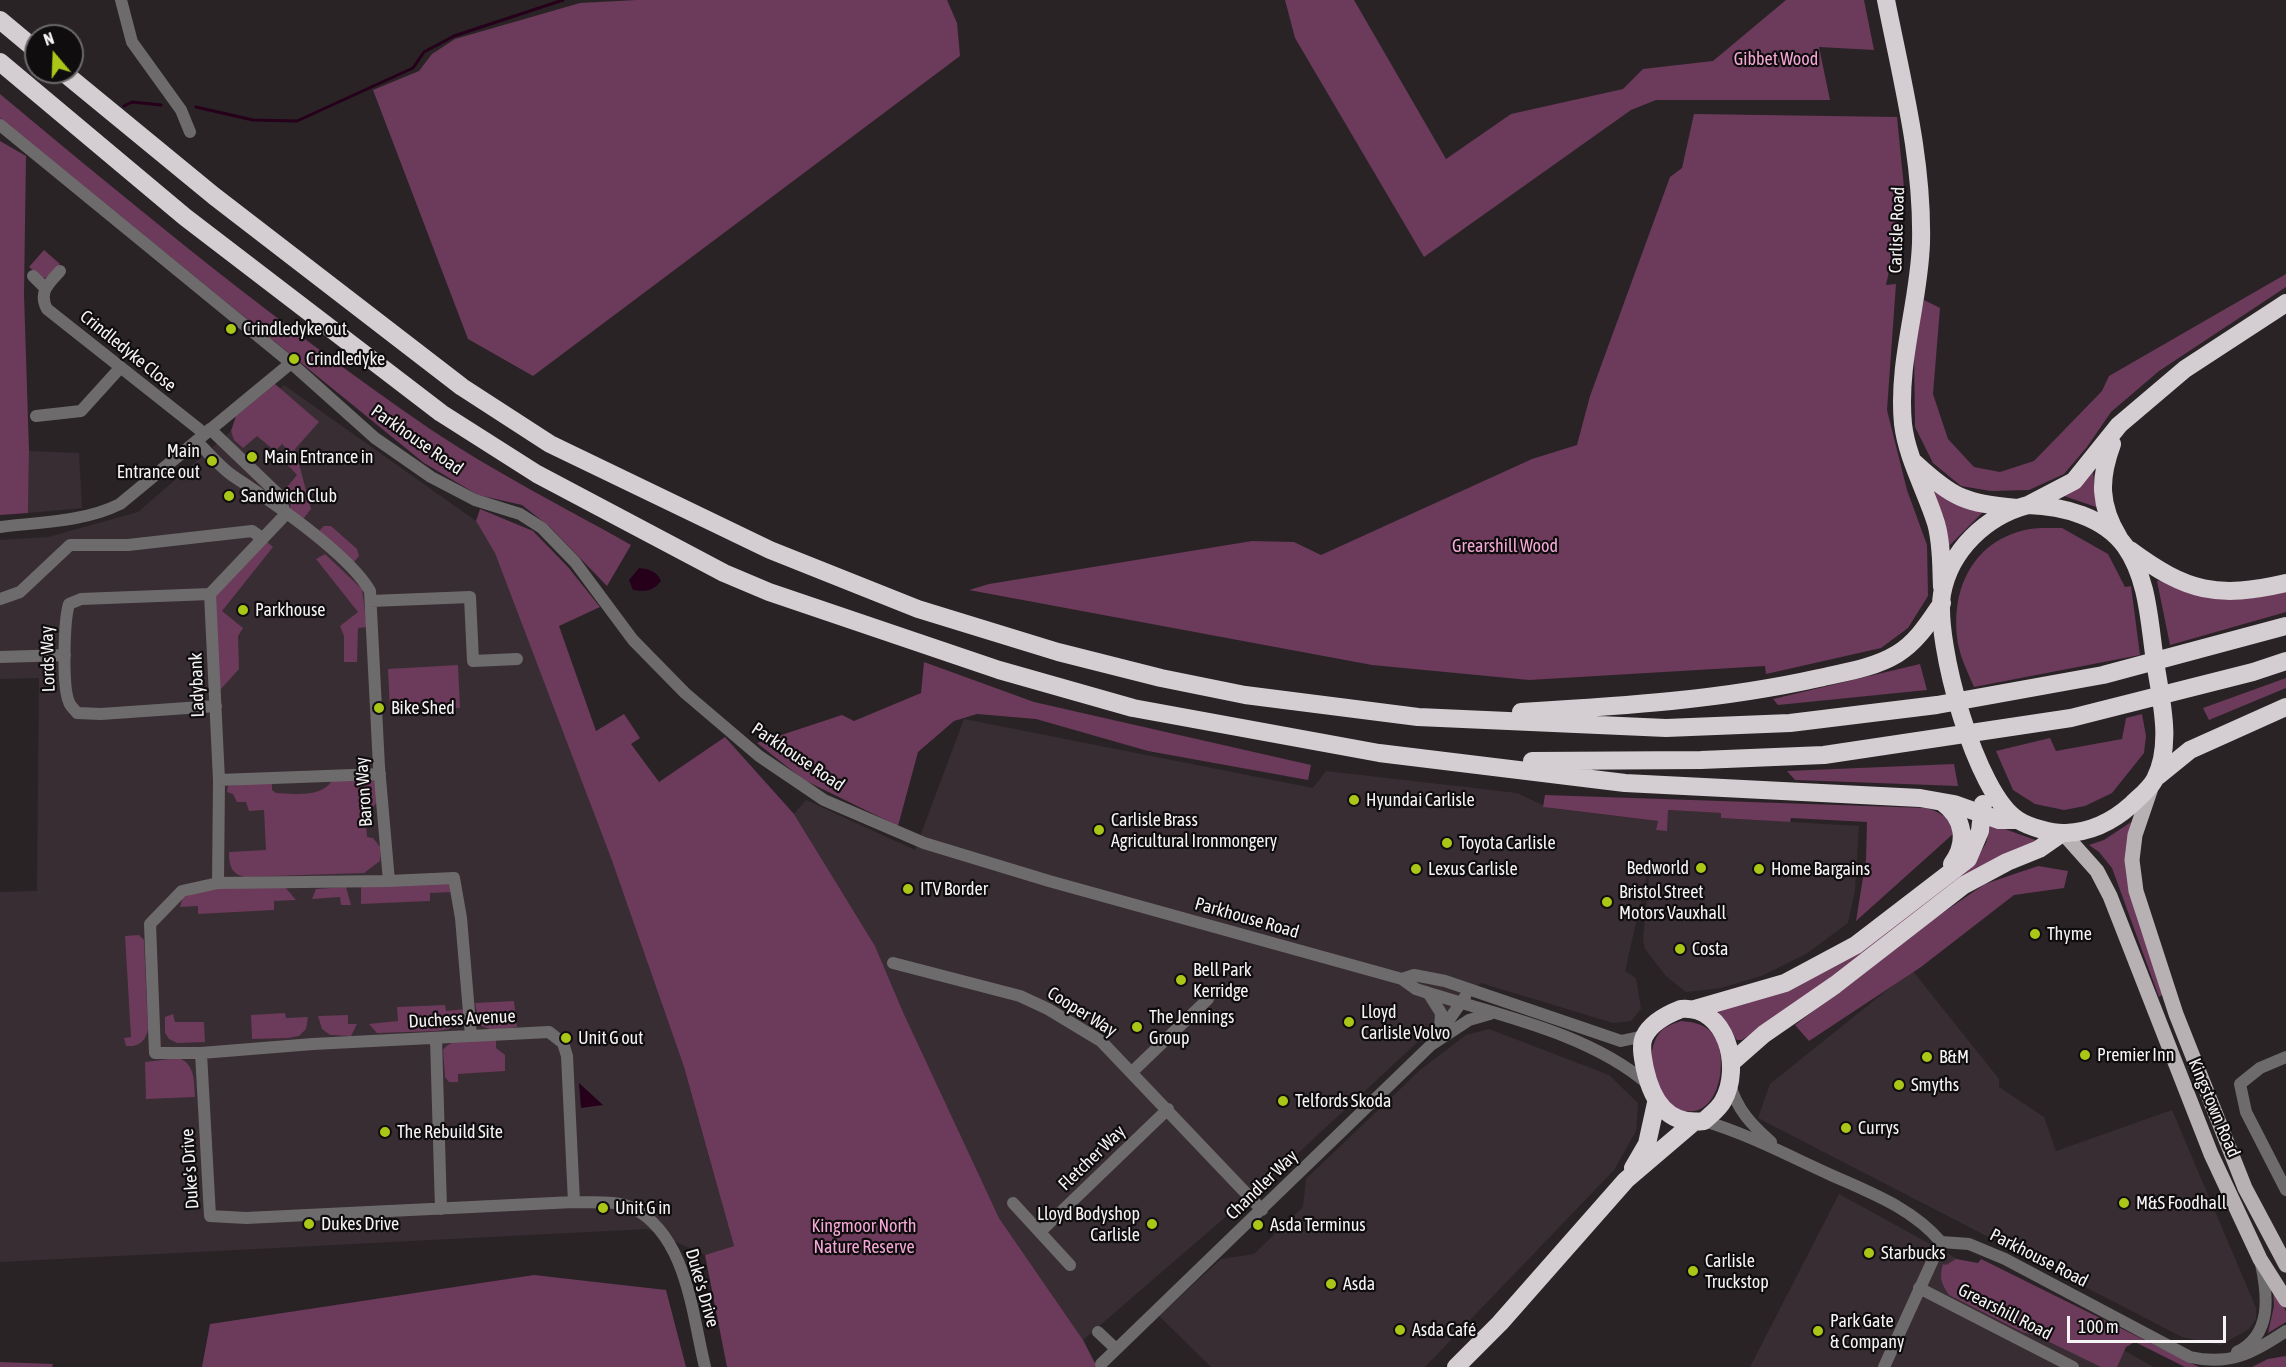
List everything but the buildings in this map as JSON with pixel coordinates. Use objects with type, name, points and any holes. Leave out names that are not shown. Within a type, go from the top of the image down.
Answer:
[{"type":"highway","name":"Carlisle Road","points":[[1886,0],[1914,142],[1921,201],[1920,256],[1901,382],[1903,427],[1937,526],[1944,637],[1953,680],[1983,777]]},
{"type":"highway","points":[[0,20],[24,40]]},
{"type":"highway","points":[[0,62],[185,217],[441,413],[537,474],[724,573],[769,592],[999,670],[1132,708],[1379,753],[1624,783],[1942,802],[1999,820],[2017,820],[2063,833],[2089,830],[2116,818],[2190,750],[2286,707]]},
{"type":"highway","points":[[78,84],[214,196],[462,387],[550,444],[770,550],[918,609],[1058,652],[1245,695],[1418,717],[1666,728],[1790,723],[1937,705],[2103,675],[2286,626]]},
{"type":"highway","points":[[1418,717],[1647,705],[1799,682],[1877,663],[1899,653],[1918,637],[1942,599],[1950,572],[1969,540],[1985,525],[2074,481],[2119,425],[2186,369],[2286,303]]},
{"type":"highway","points":[[2119,425],[2103,468],[2102,487],[2110,517],[2141,580],[2148,615],[2164,753],[2153,782]]},
{"type":"highway","name":"Carlisle Road","points":[[1914,461],[1942,487],[1960,498],[1978,504],[2054,507],[2082,514],[2098,523],[2165,574],[2197,588],[2236,592],[2286,583]]},
{"type":"highway","points":[[1461,762],[1701,760],[1824,755],[2071,718],[2253,672],[2286,661]]},
{"type":"highway","points":[[1699,1121],[1673,1117],[1656,1103],[1649,1085],[1642,1051],[1644,1036],[1664,1017],[1681,1009],[1695,1009],[1756,993],[1818,967],[1856,945],[1968,859],[1978,840],[1983,814],[1983,777]]},
{"type":"highway","points":[[1983,777],[2017,820]]},
{"type":"highway","points":[[1938,882],[1962,846],[1959,820],[1942,802]]},
{"type":"highway","points":[[1731,1063],[1754,1041],[1835,985],[1964,885],[2007,862],[2039,849],[2063,833]]},
{"type":"highway","points":[[1456,1367],[1500,1323],[1626,1180],[1722,1103],[1730,1084],[1731,1063],[1727,1041],[1715,1021],[1695,1009]]},
{"type":"highway","points":[[1626,1180],[1647,1144],[1656,1103]]},
{"type":"main road","name":"Kingstown Road","points":[[2153,782],[2135,834],[2132,860],[2136,891],[2176,1014],[2245,1188],[2286,1265]]},
{"type":"main road","name":"Kingstown Road","points":[[2063,833],[2097,871],[2110,896],[2211,1154],[2260,1259],[2286,1300]]},
{"type":"street","points":[[121,0],[132,42],[167,94],[181,110],[190,132]]},
{"type":"street","name":"Parkhouse Road","points":[[0,125],[291,363],[375,438],[431,477],[475,500],[520,514],[542,528],[575,562],[633,640],[686,693],[759,756],[824,800],[924,843],[1049,881],[1402,979],[1416,989],[1460,1004],[1471,1014]]},
{"type":"street","points":[[44,287],[60,271]]},
{"type":"street","name":"Crindledyke Close","points":[[33,276],[44,287],[43,296],[47,309],[204,434]]},
{"type":"street","points":[[0,527],[103,513],[120,504],[291,363]]},
{"type":"street","points":[[36,416],[81,411],[120,368]]},
{"type":"street","points":[[204,434],[279,495],[285,514],[210,594]]},
{"type":"street","name":"Baron Way","points":[[204,434],[231,475],[248,484],[361,575],[370,591],[380,774],[389,881]]},
{"type":"street","points":[[0,599],[20,592],[70,545],[128,545],[252,531],[262,538]]},
{"type":"street","name":"Lords Way","points":[[210,594],[81,600],[69,604],[65,616],[65,655],[68,701],[77,713],[101,714],[216,706]]},
{"type":"street","name":"Ladybank","points":[[210,594],[219,780],[218,883]]},
{"type":"street","points":[[371,601],[470,597],[472,661],[517,659]]},
{"type":"street","points":[[0,657],[65,655]]},
{"type":"street","points":[[219,780],[380,774]]},
{"type":"street","points":[[201,1053],[154,1053],[150,924],[182,891],[218,883],[454,878],[462,918],[471,1036]]},
{"type":"street","name":"Cooper Way","points":[[893,963],[1020,996],[1048,1008],[1101,1041],[1262,1210]]},
{"type":"street","name":"Parkhouse Road","points":[[1402,979],[1414,975],[1469,990],[1612,1039],[1621,1041],[1644,1036]]},
{"type":"street","points":[[1469,990],[1471,1014]]},
{"type":"street","name":"Chandler Way","points":[[1431,1045],[1469,990]]},
{"type":"street","points":[[1429,994],[1441,1013],[1440,1030]]},
{"type":"street","points":[[1132,1072],[1208,999]]},
{"type":"street","name":"Chandler Way","points":[[1101,1364],[1431,1045],[1471,1014],[1492,1014],[1574,1040],[1617,1060],[1649,1085]]},
{"type":"street","name":"Duchess Avenue","points":[[201,1053],[313,1044],[549,1032],[563,1043],[567,1056],[574,1202]]},
{"type":"street","points":[[436,1039],[441,1209]]},
{"type":"street","name":"Duke's Drive","points":[[201,1053],[210,1216],[246,1218],[574,1202],[618,1203],[633,1208],[651,1221],[671,1244],[686,1288],[705,1367]]},
{"type":"street","points":[[2286,1057],[2260,1068],[2240,1084],[2246,1112],[2286,1190]]},
{"type":"street","points":[[1730,1084],[1734,1098],[1750,1123],[1781,1150]]},
{"type":"street","name":"Fletcher Way","points":[[1040,1232],[1168,1109]]},
{"type":"street","points":[[1699,1121],[1736,1130],[1874,1193],[1924,1222],[1941,1242],[1884,1367]]},
{"type":"street","points":[[1013,1203],[1070,1265]]},
{"type":"street","name":"Parkhouse Road","points":[[1941,1242],[1969,1244],[2005,1259],[2190,1357],[2220,1361],[2253,1350],[2286,1331]]},
{"type":"street","points":[[2220,1361],[2243,1350],[2258,1332],[2265,1317],[2267,1299],[2260,1259]]},
{"type":"street","name":"Grearshill Road","points":[[1919,1288],[2073,1367]]},
{"type":"street","points":[[1098,1332],[1116,1349]]},
{"type":"street","points":[[2253,1350],[2286,1344]]},
{"type":"shaded area","points":[[284,385],[476,521],[497,555],[611,858],[684,1067],[734,1246],[705,1255],[647,1229],[0,1262],[0,892],[37,891],[39,678],[0,679],[0,540],[48,537],[138,512]]},
{"type":"shaded area","points":[[29,451],[79,453],[82,508],[28,513]]},
{"type":"shaded area","points":[[639,568],[652,571],[661,581],[649,590],[633,590],[629,580]]},
{"type":"shaded area","points":[[964,719],[1313,788],[1326,771],[1517,793],[1549,808],[1658,821],[1656,829],[1668,810],[1721,813],[1722,818],[1859,826],[1855,890],[1848,923],[1806,954],[1761,976],[1721,988],[1686,992],[1666,976],[1645,949],[1643,940],[1651,857],[1625,971],[1636,978],[1641,1009],[1631,1021],[1613,1023],[1481,983],[1281,1169],[1083,1340],[999,1218],[903,1012],[875,946],[794,814],[806,800],[915,850]]},
{"type":"shaded area","points":[[1912,970],[1999,1079],[1999,1087],[2044,1117],[2056,1151],[2172,1110],[2256,1308],[2256,1319],[2249,1329],[2221,1345],[2182,1337],[1758,1118],[1770,1084]]},
{"type":"shaded area","points":[[1489,1029],[1609,1075],[1638,1103],[1636,1131],[1614,1170],[1425,1367],[1211,1367],[1159,1316],[1221,1259],[1254,1254],[1303,1207],[1306,1179],[1420,1070],[1466,1035]]},
{"type":"shaded area","points":[[579,1083],[603,1105],[581,1108]]},
{"type":"shaded area","points":[[1839,1194],[2154,1367],[1750,1367]]},
{"type":"green space","points":[[636,0],[947,0],[957,23],[960,56],[533,376],[468,339],[373,90],[419,71],[432,54],[455,39],[580,3]]},
{"type":"green space","name":"Gibbet Wood","points":[[1285,0],[1354,0],[1446,159],[1511,114],[1623,89],[1643,69],[1713,61],[1786,0],[1864,0],[1874,50],[1819,47],[1830,100],[1656,100],[1631,110],[1424,257],[1295,38]]},
{"type":"green space","points":[[0,94],[211,266],[374,390],[479,460],[631,545],[607,586],[550,527],[522,505],[478,495],[424,463],[0,118]]},
{"type":"green space","name":"Grearshill Wood","points":[[1694,114],[1897,117],[1905,198],[1886,285],[1896,284],[1887,410],[1907,490],[1927,545],[1928,596],[1908,628],[1881,648],[1766,674],[1765,666],[1529,680],[1372,665],[969,590],[989,584],[1252,541],[1294,542],[1321,555],[1532,459],[1577,445],[1590,396],[1670,177],[1682,168]]},
{"type":"green space","points":[[0,141],[26,156],[24,294],[29,451],[28,513],[0,515]]},
{"type":"green space","points":[[44,250],[60,264],[52,274],[43,279],[29,267]]},
{"type":"green space","points":[[2286,274],[2286,287],[2159,371],[2111,412],[2087,447],[2064,474],[2029,490],[1991,491],[1961,486],[1933,463],[1915,427],[1914,347],[1924,300],[1940,308],[1933,394],[1948,439],[1974,467],[2000,472],[2034,461],[2102,391],[2109,376]]},
{"type":"green space","points":[[275,384],[319,422],[295,449],[311,509],[303,519],[290,508],[293,493],[287,487],[297,475],[281,458],[288,450],[282,444],[275,451],[257,436],[243,448],[234,440],[231,431],[236,416]]},
{"type":"green space","points":[[2093,470],[2096,507],[2064,496]]},
{"type":"green space","points":[[1929,484],[1983,512],[1949,546],[1944,517]]},
{"type":"green space","name":"Kingmoor North Nature Reserve","points":[[480,509],[533,531],[568,567],[600,607],[559,626],[596,731],[624,714],[640,738],[631,744],[659,782],[725,737],[794,814],[875,946],[903,1012],[999,1218],[1083,1340],[1097,1367],[727,1367],[705,1255],[734,1246],[684,1067],[611,858],[495,553],[476,521]]},
{"type":"green space","points":[[324,526],[331,526],[357,549],[359,556],[355,561],[350,562],[319,531]]},
{"type":"green space","points":[[2062,528],[2108,554],[2125,587],[2131,586],[2140,655],[1974,687],[1960,653],[1957,629],[1960,593],[1966,576],[1975,561],[2002,538],[2031,529]]},
{"type":"green space","points":[[265,540],[273,547],[222,611],[243,628],[238,636],[239,669],[220,690],[215,594]]},
{"type":"green space","points":[[325,554],[362,589],[367,627],[358,628],[357,662],[344,662],[344,636],[340,626],[358,612],[316,559]]},
{"type":"green space","points":[[2161,580],[2193,593],[2222,599],[2252,598],[2286,591],[2286,612],[2170,645],[2157,581]]},
{"type":"green space","points":[[924,662],[1034,702],[1311,765],[1308,780],[1148,751],[1036,719],[977,714],[954,721],[918,752],[898,826],[804,780],[757,743],[842,715],[854,721],[921,693]]},
{"type":"green space","points":[[1920,664],[1927,690],[1778,705],[1773,699]]},
{"type":"green space","points":[[458,665],[460,708],[390,711],[388,669]]},
{"type":"green space","points":[[2286,678],[2286,688],[2209,720],[2203,708]]},
{"type":"green space","points":[[2142,714],[2146,736],[2144,753],[2112,793],[2085,806],[2064,810],[2035,804],[2013,790],[1996,751],[2050,738],[2056,751],[2122,739],[2126,718]]},
{"type":"green space","points":[[1954,764],[1958,786],[1795,780],[1787,771]]},
{"type":"green space","points":[[333,778],[374,780],[377,802],[372,809],[365,810],[367,837],[373,838],[381,848],[380,861],[364,873],[245,877],[234,871],[230,865],[229,852],[266,850],[264,810],[249,811],[246,802],[237,802],[233,794],[227,792],[228,786],[272,781],[272,790],[276,793],[309,793],[323,789]]},
{"type":"green space","points":[[1545,795],[1926,808],[1944,816],[1953,834],[1856,921],[1866,859],[1867,822],[1791,818],[1790,822],[1721,818],[1721,813],[1668,810],[1667,831],[1656,830],[1658,821],[1543,807]]},
{"type":"green space","points":[[2131,822],[2127,845],[2130,889],[2141,930],[2165,993],[2159,997],[2112,868],[2099,852],[2089,845],[2104,840]]},
{"type":"green space","points":[[1991,824],[2038,841],[1742,1040],[1737,1040],[1719,1016],[1719,1009],[1922,905],[1974,863],[1986,843]]},
{"type":"green space","points":[[2038,866],[2068,871],[2064,888],[2014,895],[1921,967],[1809,1041],[1795,1025],[1938,916],[1985,884]]},
{"type":"green space","points":[[448,881],[453,892],[430,893],[430,901],[361,904],[361,887]]},
{"type":"green space","points":[[284,886],[296,900],[274,901],[274,910],[198,914],[198,906],[180,907],[183,897],[210,889]]},
{"type":"green space","points":[[346,887],[351,905],[341,905],[340,897],[312,899],[316,889]]},
{"type":"green space","points":[[139,935],[144,940],[148,1030],[140,1043],[126,1046],[124,1038],[131,1037],[125,936]]},
{"type":"green space","points":[[514,1001],[517,1027],[492,1030],[479,1025],[475,1003]]},
{"type":"green space","points":[[445,1005],[446,1011],[466,1009],[465,1015],[449,1029],[377,1033],[369,1024],[398,1021],[397,1007]]},
{"type":"green space","points":[[285,1013],[286,1018],[308,1017],[306,1029],[299,1036],[252,1039],[251,1015]]},
{"type":"green space","points":[[173,1014],[175,1022],[204,1022],[205,1042],[177,1043],[169,1039],[165,1033],[165,1017]]},
{"type":"green space","points":[[348,1015],[348,1024],[357,1024],[351,1036],[330,1035],[322,1029],[318,1016]]},
{"type":"green space","points":[[1681,1021],[1699,1024],[1710,1031],[1718,1043],[1720,1053],[1720,1078],[1716,1090],[1711,1100],[1694,1111],[1682,1110],[1671,1105],[1656,1084],[1653,1071],[1653,1046],[1658,1035],[1665,1028]]},
{"type":"green space","points":[[496,1038],[496,1048],[505,1055],[505,1071],[458,1074],[458,1082],[449,1082],[445,1077],[443,1050],[447,1046],[453,1042]]},
{"type":"green space","points":[[178,1058],[184,1060],[191,1068],[195,1097],[146,1099],[145,1062]]},
{"type":"green space","points":[[1956,1259],[1978,1263],[1981,1259],[2199,1367],[2185,1367],[2135,1342],[2126,1347],[2117,1367],[2101,1367],[2037,1336],[2022,1332],[1949,1295],[1941,1277],[1942,1269],[1943,1264],[1946,1265]]},
{"type":"green space","points":[[534,1275],[666,1290],[686,1367],[202,1367],[210,1324]]},
{"type":"green space","points":[[2273,1289],[2286,1311],[2286,1322],[2268,1333],[2274,1306]]},
{"type":"green space","points":[[2286,1356],[2286,1367],[2252,1367],[2268,1359]]},
{"type":"green space","points":[[0,1362],[53,1364],[52,1367],[0,1367]]},
{"type":"waterway","points":[[196,107],[253,120],[297,121],[413,68],[424,52],[454,36],[563,0]]},
{"type":"waterway","points":[[124,106],[132,102],[161,105]]},
{"type":"place","name":"Crindledyke out","points":[[231,329]]},
{"type":"place","name":"Crindledyke","points":[[294,359]]},
{"type":"place","name":"Main Entrance in","points":[[252,457]]},
{"type":"place","name":"Main Entrance out","points":[[212,461]]},
{"type":"place","name":"Sandwich Club","points":[[229,496]]},
{"type":"place","name":"Parkhouse","points":[[243,610]]},
{"type":"place","name":"Bike Shed","points":[[379,708]]},
{"type":"place","name":"Hyundai Carlisle","points":[[1354,800]]},
{"type":"place","name":"Carlisle Brass Agricultural Ironmongery","points":[[1099,830]]},
{"type":"place","name":"Toyota Carlisle","points":[[1447,843]]},
{"type":"place","name":"Bedworld","points":[[1701,868]]},
{"type":"place","name":"Lexus Carlisle","points":[[1416,869]]},
{"type":"place","name":"Home Bargains","points":[[1759,869]]},
{"type":"place","name":"ITV Border","points":[[908,889]]},
{"type":"place","name":"Bristol Street Motors Vauxhall","points":[[1607,902]]},
{"type":"place","name":"Thyme","points":[[2035,934]]},
{"type":"place","name":"Costa","points":[[1680,949]]},
{"type":"place","name":"Bell Park Kerridge","points":[[1181,980]]},
{"type":"place","name":"Lloyd Carlisle Volvo","points":[[1349,1022]]},
{"type":"place","name":"The Jennings Group","points":[[1137,1027]]},
{"type":"place","name":"Unit G out","points":[[566,1038]]},
{"type":"place","name":"Premier Inn","points":[[2085,1055]]},
{"type":"place","name":"B&M","points":[[1927,1057]]},
{"type":"place","name":"Smyths","points":[[1899,1085]]},
{"type":"place","name":"Telfords Skoda","points":[[1283,1101]]},
{"type":"place","name":"Currys","points":[[1846,1128]]},
{"type":"place","name":"The Rebuild Site","points":[[385,1132]]},
{"type":"place","name":"M&S Foodhall","points":[[2124,1203]]},
{"type":"place","name":"Unit G in","points":[[603,1208]]},
{"type":"place","name":"Dukes Drive","points":[[309,1224]]},
{"type":"place","name":"Lloyd Bodyshop Carlisle","points":[[1152,1224]]},
{"type":"place","name":"Asda Terminus","points":[[1258,1225]]},
{"type":"place","name":"Starbucks","points":[[1869,1253]]},
{"type":"place","name":"Carlisle Truckstop","points":[[1693,1271]]},
{"type":"place","name":"Asda","points":[[1331,1284]]},
{"type":"place","name":"Asda Café","points":[[1400,1330]]},
{"type":"place","name":"Park Gate & Company","points":[[1818,1331]]}]
